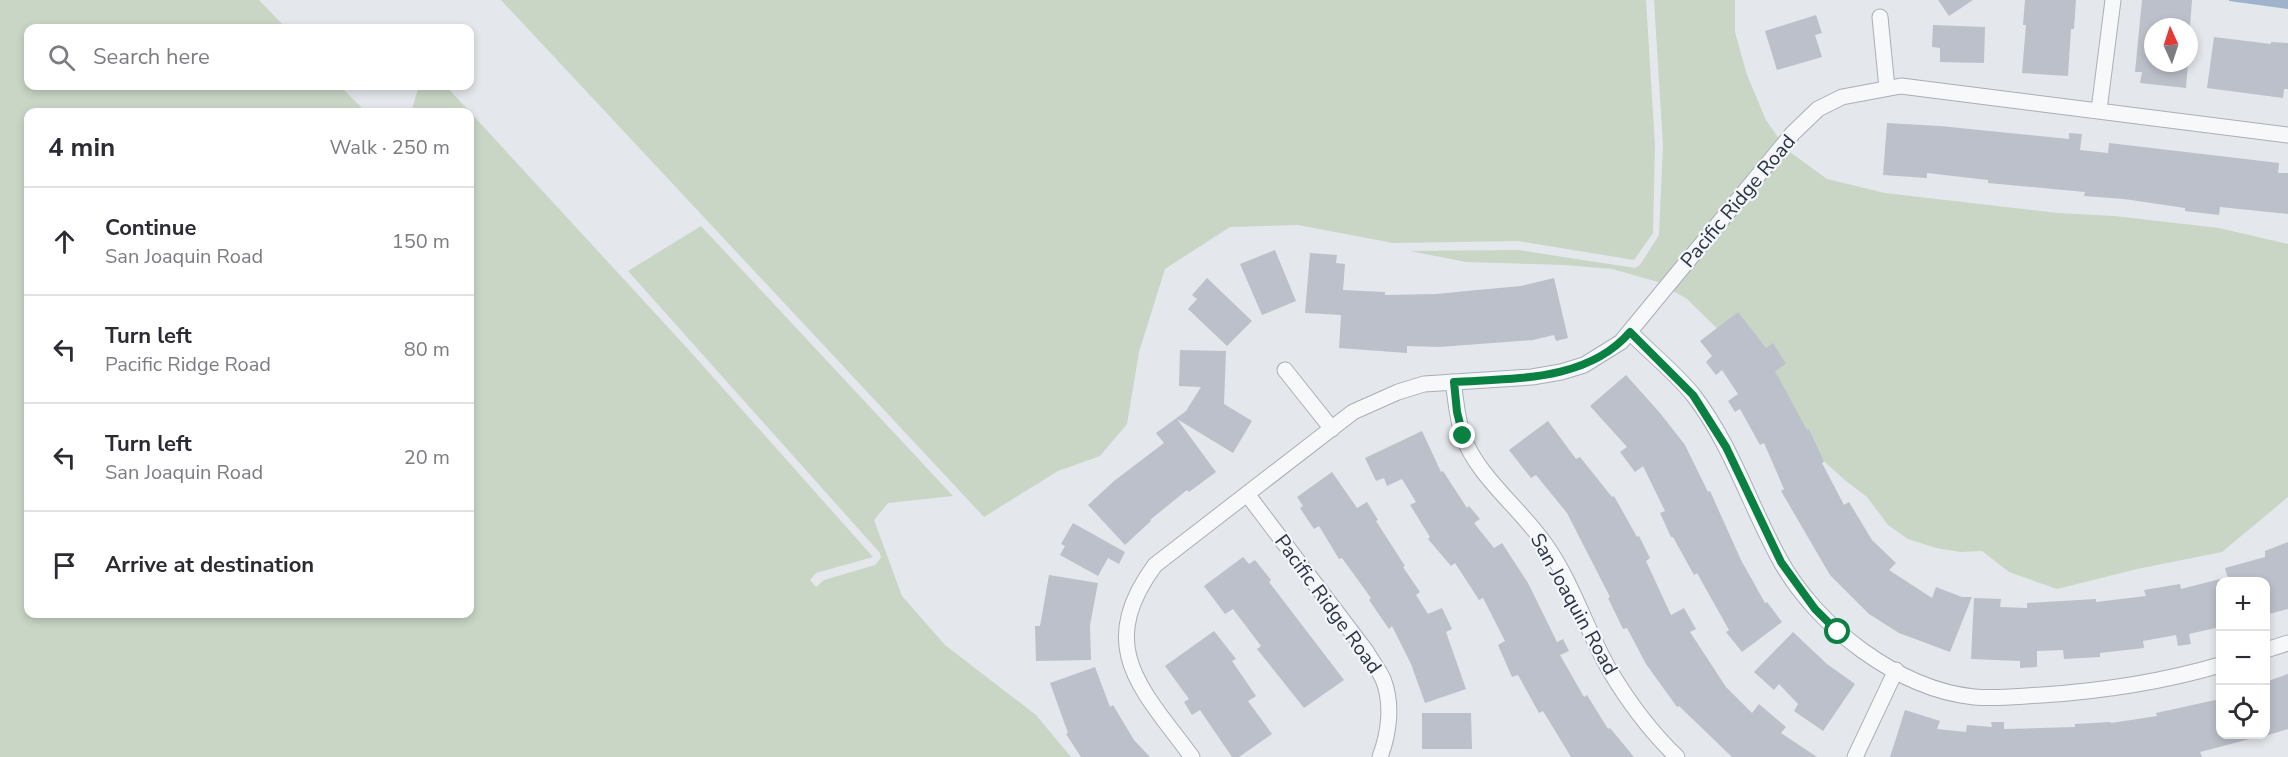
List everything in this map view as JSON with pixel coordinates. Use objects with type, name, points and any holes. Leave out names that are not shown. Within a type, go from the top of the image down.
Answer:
[{"type":"street","points":[[2100,111],[2113,0]]},
{"type":"street","points":[[1880,17],[1887,88]]},
{"type":"street","name":"Pacific Ridge Road","points":[[1192,757],[1138,685],[1127,654],[1127,630],[1132,606],[1142,582],[1155,565],[1353,412],[1398,392],[1424,384],[1532,377],[1561,372],[1584,365],[1622,342],[1793,133],[1818,109],[1842,97],[1901,86],[2288,135]]},
{"type":"street","points":[[1630,332],[1693,395],[1726,447],[1781,562],[1815,609],[1838,632],[1871,657],[1934,687],[1973,696],[2004,697],[2079,693],[2140,685],[2216,666]]},
{"type":"street","points":[[1286,370],[1332,429]]},
{"type":"street","name":"San Joaquin Road","points":[[1454,382],[1457,412],[1463,436],[1477,464],[1525,517],[1546,546],[1566,579],[1609,670],[1634,706],[1677,757]]},
{"type":"street","name":"Pacific Ridge Road","points":[[1247,494],[1366,651],[1383,679],[1389,703],[1388,728],[1380,757]]},
{"type":"street","points":[[2270,648],[2288,643]]},
{"type":"street","points":[[1855,757],[1896,670]]},
{"type":"green space","points":[[0,0],[259,0],[282,24],[24,24],[24,90],[344,90],[362,108],[24,108],[24,618],[474,618],[474,116],[688,349],[873,557],[816,573],[810,580],[816,587],[824,580],[875,565],[881,558],[880,553],[628,271],[701,226],[953,496],[888,503],[874,520],[902,596],[945,645],[1036,715],[1071,757],[0,757]]},
{"type":"green space","points":[[501,0],[1646,0],[1655,145],[1653,233],[1634,260],[1518,241],[1393,243],[1298,225],[1230,227],[1165,269],[1139,352],[1127,424],[1100,456],[1058,471],[984,517]]},
{"type":"green space","points":[[1654,0],[1735,0],[1735,32],[1747,75],[1766,120],[1787,150],[1827,179],[1885,193],[2057,213],[2114,216],[2219,228],[2288,244],[2288,497],[2222,552],[2137,569],[2057,589],[2009,572],[1982,551],[1960,552],[1936,548],[1908,539],[1888,525],[1867,497],[1807,446],[1732,343],[1687,299],[1658,282],[1612,269],[1466,262],[1410,251],[1518,250],[1635,268],[1640,265],[1659,235],[1663,145]]},
{"type":"green space","points":[[418,90],[450,90],[466,108],[412,108]]},
{"type":"water","points":[[2288,0],[2288,9],[2229,1]]},
{"type":"building","points":[[1938,0],[1973,0],[1949,16]]},
{"type":"building","points":[[2025,0],[2076,0],[2074,29],[2071,29],[2068,76],[2022,73],[2026,25],[2023,25]]},
{"type":"building","points":[[2142,0],[2192,0],[2191,18],[2144,18],[2144,72],[2187,72],[2186,88],[2140,83],[2142,72],[2135,72]]},
{"type":"building","points":[[1816,15],[1822,33],[1815,35],[1822,57],[1777,70],[1765,31]]},
{"type":"building","points":[[1933,25],[1985,27],[1984,63],[1940,62],[1940,48],[1932,47]]},
{"type":"building","points":[[2214,37],[2271,44],[2271,42],[2288,43],[2288,89],[2284,89],[2283,98],[2207,88]]},
{"type":"building","points":[[1887,123],[2069,139],[2069,133],[2082,134],[2080,150],[2108,153],[2109,143],[2279,163],[2278,173],[2288,173],[2288,214],[2220,207],[2219,215],[2124,199],[2084,196],[2085,192],[1988,183],[1988,180],[1927,173],[1927,178],[1883,175]]},
{"type":"building","points":[[1275,250],[1296,301],[1262,315],[1240,264]]},
{"type":"building","points":[[1310,253],[1337,255],[1336,263],[1345,264],[1343,290],[1385,292],[1385,295],[1436,294],[1521,286],[1554,278],[1568,338],[1556,341],[1554,335],[1533,340],[1439,347],[1407,346],[1407,353],[1339,348],[1341,315],[1305,313]]},
{"type":"building","points":[[1207,278],[1252,321],[1227,346],[1188,309],[1197,299],[1192,295]]},
{"type":"building","points":[[1738,312],[1766,348],[1773,343],[1786,364],[1775,371],[1807,430],[1809,429],[1824,462],[1822,463],[1844,505],[1849,502],[1872,540],[1896,563],[1889,570],[1932,598],[1936,587],[1962,597],[1972,597],[1950,652],[1899,633],[1869,614],[1830,575],[1781,491],[1784,489],[1764,443],[1760,445],[1740,409],[1735,412],[1728,401],[1738,394],[1722,370],[1716,375],[1706,362],[1712,356],[1700,341]]},
{"type":"building","points":[[1180,350],[1226,351],[1224,404],[1252,421],[1233,453],[1177,419],[1216,472],[1189,492],[1187,490],[1150,520],[1125,545],[1088,505],[1114,481],[1164,443],[1156,433],[1186,411],[1201,387],[1179,386]]},
{"type":"building","points":[[1626,375],[1685,445],[1708,492],[1710,491],[1741,560],[1765,603],[1767,602],[1782,622],[1742,652],[1726,632],[1729,630],[1697,573],[1694,575],[1671,537],[1660,513],[1665,511],[1643,466],[1635,472],[1620,452],[1627,447],[1590,406]]},
{"type":"building","points":[[1548,421],[1576,459],[1580,457],[1612,497],[1614,496],[1650,558],[1646,561],[1671,615],[1684,608],[1696,629],[1690,632],[1726,687],[1752,713],[1759,704],[1786,727],[1781,733],[1817,757],[1732,757],[1679,706],[1677,707],[1646,664],[1627,628],[1623,629],[1608,598],[1610,597],[1567,513],[1536,475],[1531,478],[1509,450]]},
{"type":"building","points":[[1422,431],[1441,472],[1443,471],[1467,508],[1469,506],[1480,519],[1474,523],[1494,548],[1502,543],[1528,583],[1557,642],[1563,639],[1569,651],[1560,655],[1584,697],[1587,695],[1608,729],[1610,728],[1634,757],[1571,757],[1543,711],[1539,713],[1518,675],[1512,677],[1498,645],[1505,641],[1483,598],[1479,600],[1455,563],[1451,566],[1428,539],[1430,537],[1410,505],[1416,502],[1402,479],[1387,486],[1384,478],[1376,481],[1365,458]]},
{"type":"building","points":[[1332,472],[1357,508],[1367,502],[1378,520],[1376,521],[1405,566],[1403,567],[1420,592],[1416,595],[1428,614],[1442,608],[1452,629],[1446,632],[1466,689],[1425,703],[1411,664],[1392,626],[1389,629],[1369,600],[1371,598],[1342,558],[1339,559],[1319,526],[1314,529],[1300,508],[1303,506],[1297,497]]},
{"type":"building","points":[[1073,523],[1125,552],[1119,564],[1108,558],[1098,576],[1060,555],[1065,546],[1061,544]]},
{"type":"building","points":[[2288,542],[2288,609],[2270,614],[2270,577],[2228,577],[2225,568],[2265,557],[2265,551]]},
{"type":"building","points":[[1243,557],[1249,564],[1255,560],[1271,580],[1269,582],[1344,680],[1304,708],[1257,649],[1261,646],[1233,609],[1225,614],[1204,586]]},
{"type":"building","points":[[1049,575],[1098,583],[1090,625],[1091,660],[1036,661],[1035,626],[1040,626]]},
{"type":"building","points":[[2216,580],[2216,628],[2189,634],[2191,644],[2178,646],[2176,635],[2143,641],[2144,648],[2100,653],[2100,657],[2064,659],[2063,650],[2037,651],[2037,667],[2020,668],[2020,661],[1971,659],[1974,598],[2001,599],[2000,607],[2027,608],[2027,603],[2096,599],[2096,602],[2146,596],[2144,590],[2180,584],[2181,589]]},
{"type":"building","points":[[1214,631],[1236,659],[1232,661],[1256,696],[1248,701],[1272,734],[1239,757],[1232,757],[1200,710],[1192,715],[1184,702],[1189,699],[1165,666]]},
{"type":"building","points":[[1793,632],[1827,664],[1855,684],[1823,731],[1794,711],[1798,704],[1779,684],[1774,690],[1754,672]]},
{"type":"building","points":[[1095,667],[1110,707],[1113,705],[1134,740],[1150,757],[1081,757],[1066,734],[1068,733],[1050,683]]},
{"type":"building","points":[[2288,674],[2288,729],[2270,734],[2270,685],[2270,680]]},
{"type":"building","points":[[2216,700],[2216,739],[2250,739],[2200,752],[2202,757],[1890,757],[1905,710],[1940,721],[1937,729],[1966,732],[1967,725],[1992,727],[1991,722],[2004,722],[2004,729],[2075,727],[2075,724],[2111,723],[2157,716],[2156,713]]},
{"type":"building","points":[[1422,713],[1471,713],[1472,749],[1422,749]]},
{"type":"route","points":[[1463,436],[1457,412],[1454,382],[1532,377],[1561,372],[1584,365],[1622,342],[1630,332],[1693,395],[1726,447],[1781,562],[1815,609],[1838,632]]}]
